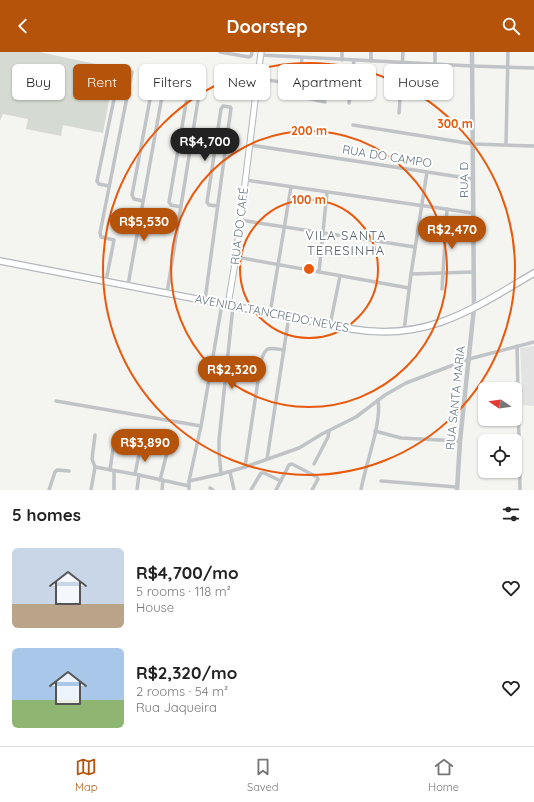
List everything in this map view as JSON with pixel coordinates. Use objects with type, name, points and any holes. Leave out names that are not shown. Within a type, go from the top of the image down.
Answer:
[{"type":"main road","name":"RUA DO CAFÉ","points":[[260,64],[261,54]]},
{"type":"main road","name":"RUA DO CAFÉ","points":[[230,306],[256,100]]},
{"type":"main road","name":"AVENIDA TANCREDO NEVES","points":[[0,261],[330,325],[378,332],[404,331],[422,328],[444,321],[474,308],[534,272]]},
{"type":"street","points":[[220,52],[249,57],[251,56],[252,52]]},
{"type":"street","points":[[342,52],[342,60]]},
{"type":"street","points":[[371,52],[371,61]]},
{"type":"street","points":[[400,112],[403,52]]},
{"type":"street","points":[[261,54],[302,58],[435,64],[435,52]]},
{"type":"street","name":"RUA D","points":[[472,52],[474,308]]},
{"type":"street","points":[[506,144],[508,52]]},
{"type":"street","points":[[301,64],[302,58]]},
{"type":"street","points":[[348,103],[354,60]]},
{"type":"street","points":[[453,65],[534,68]]},
{"type":"street","points":[[106,281],[114,240],[101,237],[100,233],[132,72]]},
{"type":"street","points":[[128,285],[165,80],[164,77],[157,76],[154,78],[132,195],[134,199],[143,201]]},
{"type":"street","points":[[167,293],[181,207],[200,88],[198,85],[191,84],[189,86],[169,202],[171,205],[181,207]]},
{"type":"street","points":[[109,186],[99,184],[98,181],[114,100]]},
{"type":"street","points":[[316,100],[325,102]]},
{"type":"street","points":[[205,300],[232,108],[223,106],[221,109],[207,202],[208,205],[218,206]]},
{"type":"street","points":[[353,125],[473,144],[534,146]]},
{"type":"street","name":"RUA DO CAMPO","points":[[250,145],[473,179]]},
{"type":"street","points":[[404,331],[411,274],[427,172]]},
{"type":"street","points":[[245,180],[473,213]]},
{"type":"street","points":[[270,313],[291,187]]},
{"type":"street","points":[[319,272],[327,192]]},
{"type":"street","points":[[442,289],[447,209]]},
{"type":"street","points":[[240,220],[415,247]]},
{"type":"street","points":[[236,257],[409,288]]},
{"type":"street","points":[[411,274],[474,272]]},
{"type":"street","points":[[330,325],[340,276]]},
{"type":"street","points":[[189,486],[222,304]]},
{"type":"street","points":[[221,474],[218,452],[230,306]]},
{"type":"street","name":"RUA SANTA MARIA","points":[[457,489],[460,441],[474,308]]},
{"type":"street","points":[[267,459],[289,316]]},
{"type":"street","points":[[95,467],[137,474],[189,486],[299,448],[356,417],[378,400],[406,383],[469,359],[534,342]]},
{"type":"street","points":[[517,346],[520,490]]},
{"type":"street","points":[[245,467],[263,353],[269,348],[284,350]]},
{"type":"street","points":[[56,400],[201,426]]},
{"type":"street","points":[[361,490],[375,431],[379,409],[378,400]]},
{"type":"street","points":[[314,464],[328,437],[329,431]]},
{"type":"street","points":[[375,431],[401,438],[460,441]]},
{"type":"street","points":[[91,490],[95,467],[92,459],[95,435]]},
{"type":"street","points":[[110,470],[114,442]]},
{"type":"street","points":[[137,490],[140,449]]},
{"type":"street","points":[[162,490],[162,480],[167,453]]},
{"type":"street","points":[[276,490],[289,465],[294,464],[317,477],[318,479],[312,490]]},
{"type":"street","points":[[49,490],[54,472],[57,470],[68,471]]},
{"type":"street","points":[[114,471],[114,490]]},
{"type":"street","points":[[230,472],[234,490]]},
{"type":"street","points":[[251,490],[261,473],[281,481]]},
{"type":"street","points":[[381,481],[457,489]]},
{"type":"shaded area","points":[[0,52],[39,52],[96,64],[73,64],[73,100],[109,100],[103,133],[63,125],[61,136],[26,129],[28,119],[3,114],[0,121]]},
{"type":"shaded area","points":[[534,346],[534,406],[523,405],[520,348]]},
{"type":"district","name":"VILA SANTA TERESINHA","points":[[346,242]]}]
